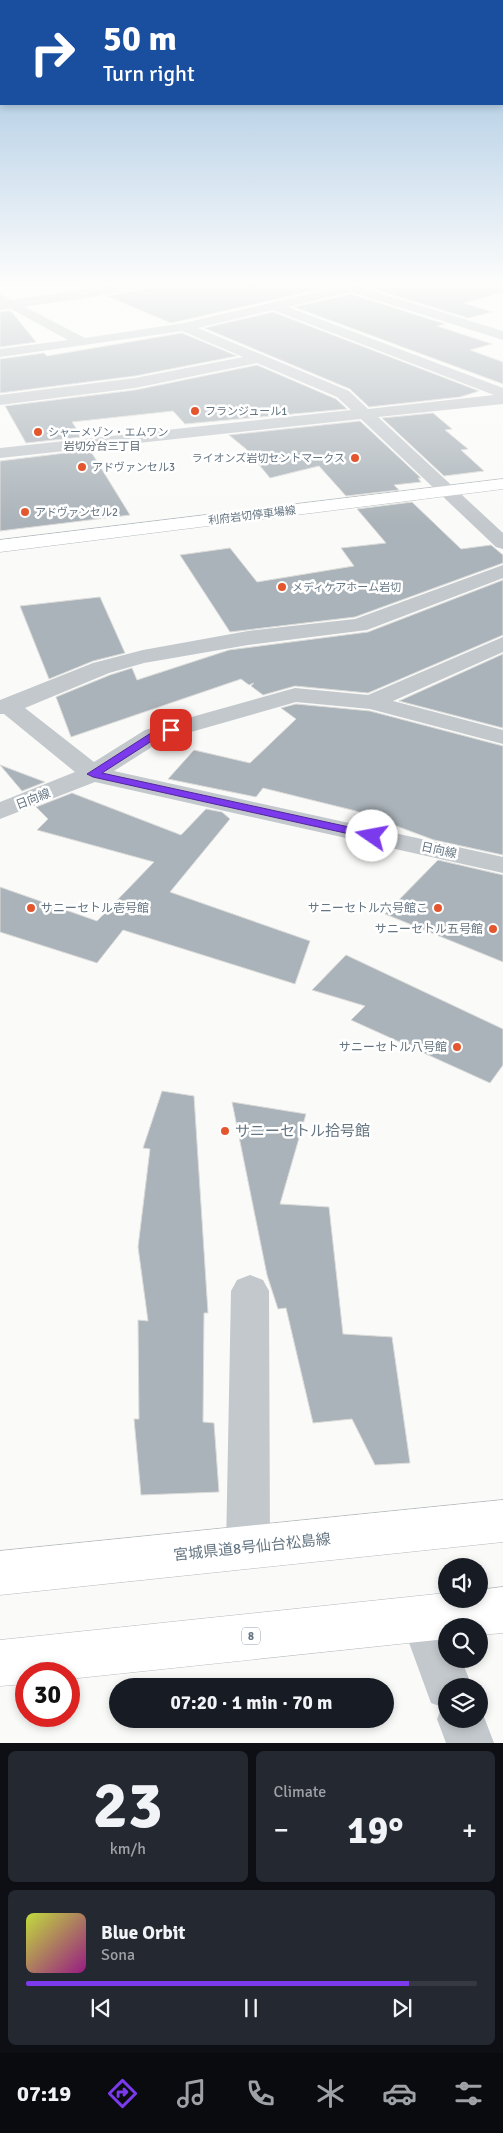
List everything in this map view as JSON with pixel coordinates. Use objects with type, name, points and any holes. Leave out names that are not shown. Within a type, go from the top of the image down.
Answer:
[{"type":"main road","name":"利府岩切停車場線","points":[[0,546],[503,484]]},
{"type":"main road","name":"宮城県道8号仙台松島線","points":[[0,1573],[503,1522]]},
{"type":"main road","name":"8","points":[[0,1663],[503,1610]]},
{"type":"street","points":[[0,400],[135,383],[239,362]]},
{"type":"street","points":[[271,362],[343,394],[503,543]]},
{"type":"street","points":[[422,362],[503,393]]},
{"type":"street","points":[[0,453],[503,400]]},
{"type":"street","points":[[4,707],[101,668],[144,657],[248,638],[359,625],[503,571]]},
{"type":"street","points":[[371,702],[503,644]]},
{"type":"street","points":[[4,707],[93,774],[154,735],[295,695],[371,702],[503,737]]},
{"type":"street","name":"日向線","points":[[0,811],[93,774],[503,864]]},
{"type":"street","points":[[248,1548],[250,1291]]},
{"type":"street","points":[[423,1618],[445,1678]]},
{"type":"street","points":[[464,1728],[470,1743]]},
{"type":"building","points":[[0,362],[205,362],[135,376],[0,393]]},
{"type":"building","points":[[286,362],[404,362],[479,391],[460,397],[369,407],[350,389]]},
{"type":"building","points":[[444,362],[503,362],[503,384]]},
{"type":"building","points":[[257,365],[336,399],[347,409],[185,424],[173,411],[72,422],[82,437],[26,443],[5,406],[135,390]]},
{"type":"building","points":[[433,413],[452,429],[445,430],[468,449],[461,450],[484,471],[444,476],[382,418]]},
{"type":"building","points":[[360,421],[421,478],[418,478],[421,482],[394,485],[399,490],[346,496],[319,466],[270,478],[246,449],[229,435]]},
{"type":"building","points":[[90,450],[130,515],[0,531],[0,461]]},
{"type":"building","points":[[412,502],[461,549],[491,545],[503,555],[503,563],[355,617],[230,632],[180,555],[230,548],[257,582],[354,566],[341,548],[386,543],[357,509]]},
{"type":"building","points":[[503,580],[503,635],[368,693],[295,686],[263,695],[251,686],[254,683],[249,685],[241,679],[71,737],[56,697],[132,668],[137,680],[229,650],[368,632]]},
{"type":"building","points":[[100,597],[125,653],[93,661],[49,679],[20,606]]},
{"type":"building","points":[[503,654],[503,728],[399,701]]},
{"type":"building","points":[[296,704],[370,711],[503,746],[503,855],[434,840],[356,811],[263,788],[256,797],[168,779],[194,750],[250,763],[296,719],[281,708]]},
{"type":"building","points":[[0,765],[45,782],[22,791]]},
{"type":"building","points":[[72,793],[181,835],[206,809],[222,812],[230,819],[170,892],[310,941],[295,984],[123,930],[97,963],[0,932],[0,887],[97,921],[154,862],[37,830],[48,819],[36,807]]},
{"type":"building","points":[[438,860],[503,875],[503,962],[385,914]]},
{"type":"building","name":"サニーセトル八号館","points":[[346,955],[503,1029],[503,1065],[490,1083],[351,1020],[365,1006],[312,990]]},
{"type":"building","points":[[162,1091],[194,1096],[208,1313],[204,1313],[203,1422],[214,1423],[219,1492],[141,1495],[134,1419],[139,1419],[138,1320],[148,1321],[138,1247],[150,1149],[143,1148]]},
{"type":"building","points":[[232,1102],[306,1114],[280,1204],[329,1207],[343,1334],[392,1337],[410,1463],[375,1465],[352,1419],[313,1423],[286,1308],[278,1309],[267,1275]]},
{"type":"place","name":"フランジュール1","points":[[195,411]]},
{"type":"place","name":"シャーメゾン・エムワン","points":[[38,432]]},
{"type":"place","name":"ライオンズ岩切セントマークス","points":[[355,458]]},
{"type":"place","name":"アドヴァンセル3","points":[[82,467]]},
{"type":"place","name":"アドヴァンセル2","points":[[25,512]]},
{"type":"place","name":"メディケアホーム岩切","points":[[282,587]]},
{"type":"place","name":"サニーセトル壱号館","points":[[31,908]]},
{"type":"place","name":"サニーセトル六号館こ","points":[[438,908]]},
{"type":"place","name":"サニーセトル五号館","points":[[493,929]]},
{"type":"place","name":"サニーセトル八号館","points":[[457,1047]]},
{"type":"place","name":"サニーセトル拾号館","points":[[225,1131]]},
{"type":"district","name":"岩切分台三丁目","points":[[102,446]]},
{"type":"route","points":[[171,730],[154,735],[93,774],[372,836]]}]
